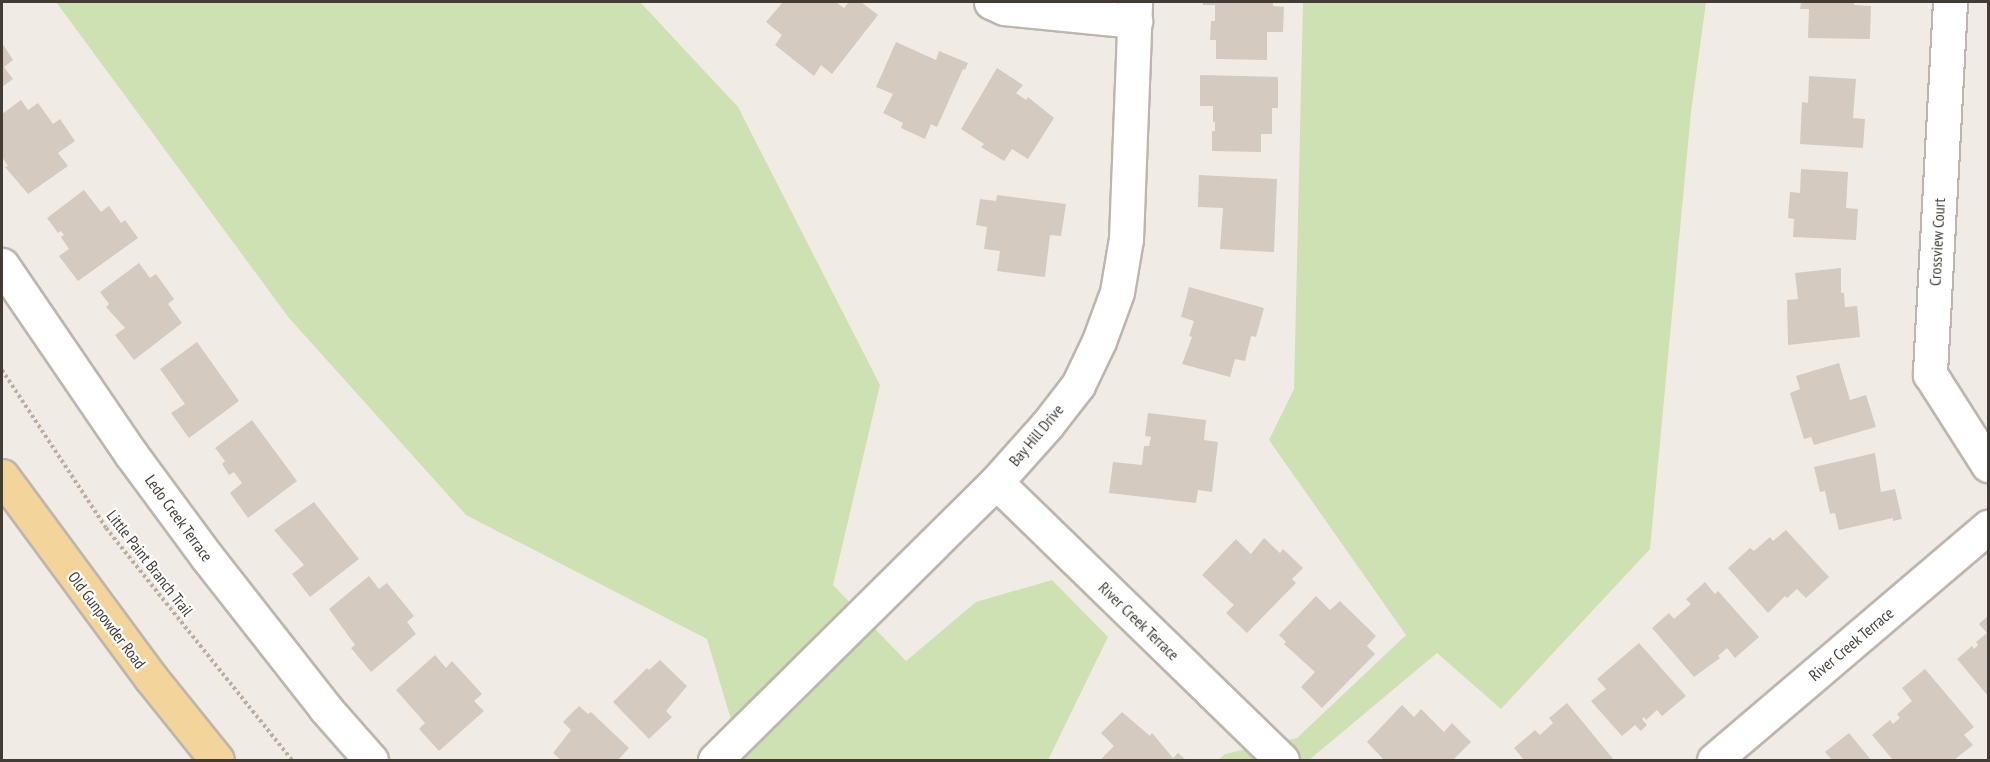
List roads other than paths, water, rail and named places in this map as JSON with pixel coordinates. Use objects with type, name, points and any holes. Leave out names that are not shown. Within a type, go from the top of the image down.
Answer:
[{"type":"main road","name":"Old Gunpowder Road","points":[[2,476],[130,651],[217,760]]},
{"type":"street","points":[[991,2],[1004,8],[1135,11]]},
{"type":"street","name":"Crossview Court","points":[[1950,2],[1930,374],[1989,465]]},
{"type":"street","name":"Bay Hill Drive","points":[[715,760],[996,482],[1047,425],[1078,385],[1100,341],[1117,291],[1126,239],[1135,11]]},
{"type":"street","name":"Ledo Creek Terrace","points":[[2,265],[131,454],[207,556],[326,709],[371,760]]},
{"type":"street","name":"River Creek Terrace","points":[[996,482],[1282,760]]},
{"type":"street","name":"River Creek Terrace","points":[[1714,760],[1989,527]]}]
